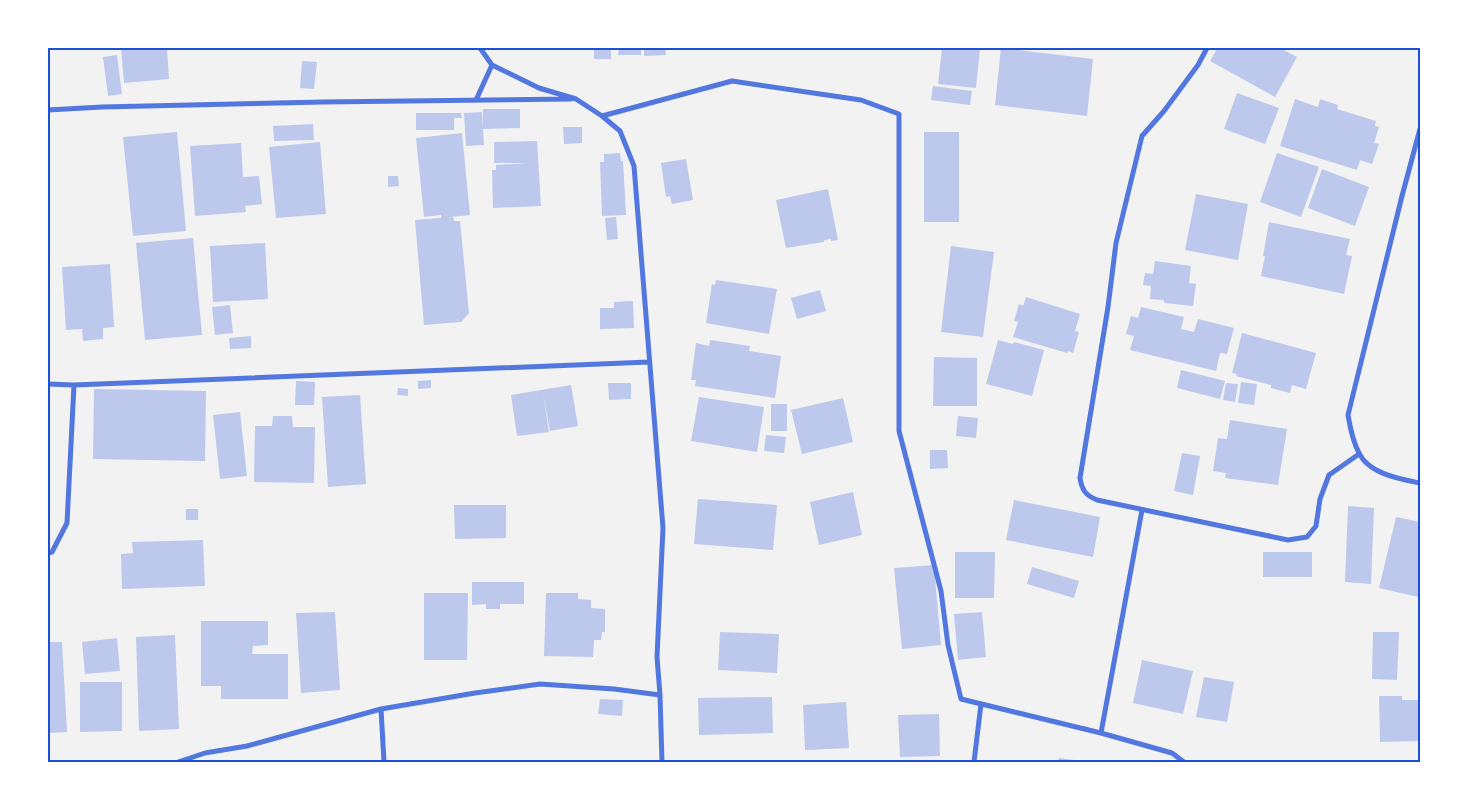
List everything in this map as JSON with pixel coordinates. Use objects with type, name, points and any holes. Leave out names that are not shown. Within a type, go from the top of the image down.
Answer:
[{"type":"street","points":[[480,48],[492,65],[539,88],[576,99],[602,116],[620,131],[634,166],[663,528],[657,657],[662,762]]},
{"type":"street","points":[[1207,48],[1198,65],[1142,136],[1116,243],[1108,307],[1080,478],[1082,490],[1089,497],[1142,510],[1288,540],[1307,537],[1316,526],[1320,498],[1329,475],[1359,454]]},
{"type":"street","points":[[476,100],[492,65]]},
{"type":"street","points":[[602,116],[732,80],[861,100],[899,114],[899,432],[941,591],[948,645],[961,699],[1101,733],[1172,753],[1184,762]]},
{"type":"street","points":[[48,110],[121,106],[576,99]]},
{"type":"street","points":[[1420,129],[1348,415],[1359,454],[1377,471],[1420,483]]},
{"type":"street","points":[[48,384],[74,385],[649,362]]},
{"type":"street","points":[[48,552],[52,552],[67,523],[74,385]]},
{"type":"street","points":[[1101,733],[1142,510]]},
{"type":"street","points":[[178,762],[205,753],[247,746],[382,710],[475,693],[540,684],[614,689],[660,695]]},
{"type":"street","points":[[974,762],[981,704]]},
{"type":"street","points":[[382,710],[384,762]]},
{"type":"building","points":[[121,48],[167,48],[169,79],[124,83]]},
{"type":"building","points":[[594,48],[611,48],[611,59],[594,59]]},
{"type":"building","points":[[619,48],[641,48],[641,55],[618,55]]},
{"type":"building","points":[[644,48],[665,48],[666,55],[644,56]]},
{"type":"building","points":[[942,48],[980,48],[976,88],[938,84]]},
{"type":"building","points":[[1001,48],[1093,59],[1087,116],[995,105]]},
{"type":"building","points":[[1215,48],[1280,48],[1297,57],[1275,97],[1210,61],[1217,49]]},
{"type":"building","points":[[117,55],[122,94],[108,96],[103,57]]},
{"type":"building","points":[[302,61],[317,62],[314,89],[300,88]]},
{"type":"building","points":[[933,86],[972,91],[970,105],[931,100]]},
{"type":"building","points":[[1237,93],[1279,108],[1265,144],[1224,129]]},
{"type":"building","points":[[1295,99],[1318,107],[1320,99],[1338,105],[1337,109],[1376,121],[1375,126],[1379,127],[1374,143],[1379,144],[1372,164],[1360,160],[1357,170],[1280,146]]},
{"type":"building","points":[[483,109],[520,109],[520,128],[483,129]]},
{"type":"building","points":[[482,112],[484,145],[466,146],[464,113]]},
{"type":"building","points":[[416,113],[461,113],[462,118],[454,118],[454,130],[416,130]]},
{"type":"building","points":[[313,124],[314,140],[274,141],[273,126]]},
{"type":"building","points":[[563,127],[582,127],[582,143],[564,144]]},
{"type":"building","points":[[177,132],[186,231],[133,236],[123,137]]},
{"type":"building","points":[[924,132],[959,132],[959,222],[924,222]]},
{"type":"building","points":[[462,133],[470,215],[441,218],[441,215],[424,217],[416,138]]},
{"type":"building","points":[[537,141],[541,206],[493,208],[492,170],[496,170],[496,165],[527,163],[494,163],[494,142]]},
{"type":"building","points":[[320,142],[326,214],[276,218],[269,147]]},
{"type":"building","points":[[241,143],[243,177],[259,176],[262,204],[245,206],[246,212],[195,216],[190,146]]},
{"type":"building","points":[[620,153],[621,161],[623,161],[626,215],[602,216],[600,162],[604,162],[604,154]]},
{"type":"building","points":[[1277,153],[1319,167],[1301,217],[1260,202]]},
{"type":"building","points":[[686,159],[693,200],[672,204],[670,196],[666,197],[661,163]]},
{"type":"building","points":[[1322,169],[1369,187],[1355,226],[1308,208]]},
{"type":"building","points":[[388,176],[398,176],[399,186],[388,187]]},
{"type":"building","points":[[828,189],[838,240],[824,240],[824,242],[786,248],[776,200]]},
{"type":"building","points":[[1196,194],[1248,204],[1238,260],[1185,250]]},
{"type":"building","points":[[453,217],[454,221],[460,221],[469,313],[461,322],[424,325],[415,220]]},
{"type":"building","points":[[616,217],[618,239],[607,240],[605,218]]},
{"type":"building","points":[[1269,222],[1350,239],[1346,255],[1352,256],[1344,294],[1261,276]]},
{"type":"building","points":[[193,238],[202,335],[145,340],[136,243]]},
{"type":"building","points":[[265,243],[268,299],[213,302],[210,246]]},
{"type":"building","points":[[951,246],[994,252],[983,337],[941,332]]},
{"type":"building","points":[[1155,261],[1191,266],[1189,283],[1196,284],[1193,306],[1164,303],[1164,300],[1150,299],[1151,286],[1143,285],[1145,273],[1153,274]]},
{"type":"building","points":[[110,264],[114,327],[103,328],[103,339],[83,341],[82,329],[66,330],[62,267]]},
{"type":"building","points":[[716,280],[777,289],[769,334],[706,323],[712,284],[715,285]]},
{"type":"building","points":[[820,290],[826,311],[797,319],[791,298]]},
{"type":"building","points":[[1026,297],[1080,314],[1075,331],[1079,332],[1073,353],[1068,351],[1067,353],[1013,337],[1018,322],[1014,321],[1019,304],[1023,306]]},
{"type":"building","points":[[633,301],[634,328],[600,329],[600,308],[614,308],[614,302]]},
{"type":"building","points":[[230,305],[233,333],[215,335],[212,307]]},
{"type":"building","points":[[1141,307],[1184,317],[1181,329],[1194,332],[1198,319],[1234,328],[1227,354],[1220,353],[1216,371],[1130,350],[1134,336],[1126,334],[1131,316],[1138,318]]},
{"type":"building","points":[[1242,333],[1316,353],[1306,389],[1292,385],[1290,393],[1271,388],[1271,385],[1236,376],[1237,374],[1232,373]]},
{"type":"building","points":[[251,336],[251,348],[230,349],[229,338]]},
{"type":"building","points":[[710,340],[750,346],[749,351],[781,356],[775,398],[695,386],[696,380],[691,380],[696,343],[709,346]]},
{"type":"building","points":[[998,340],[1044,350],[1032,396],[986,384]]},
{"type":"building","points":[[934,357],[977,358],[977,406],[933,406]]},
{"type":"building","points":[[1181,370],[1225,381],[1220,399],[1177,388]]},
{"type":"building","points":[[431,380],[431,388],[418,389],[418,381]]},
{"type":"building","points":[[296,381],[315,382],[314,405],[295,405]]},
{"type":"building","points":[[1241,382],[1257,384],[1254,405],[1238,403]]},
{"type":"building","points":[[608,383],[631,383],[631,399],[609,400]]},
{"type":"building","points":[[1226,383],[1238,384],[1235,402],[1223,400]]},
{"type":"building","points":[[571,385],[578,426],[550,431],[543,393],[549,432],[517,436],[511,395]]},
{"type":"building","points":[[398,388],[408,389],[408,396],[397,395]]},
{"type":"building","points":[[94,389],[206,391],[205,461],[93,459]]},
{"type":"building","points":[[360,395],[366,484],[328,487],[322,397]]},
{"type":"building","points":[[699,397],[764,407],[757,452],[691,441]]},
{"type":"building","points":[[843,398],[853,442],[802,454],[791,410]]},
{"type":"building","points":[[771,404],[787,404],[787,431],[771,431]]},
{"type":"building","points":[[240,412],[247,476],[220,479],[213,415]]},
{"type":"building","points":[[273,416],[292,416],[293,427],[315,427],[314,483],[254,482],[255,426],[272,426]]},
{"type":"building","points":[[958,416],[978,418],[976,438],[956,436]]},
{"type":"building","points":[[1230,420],[1287,429],[1278,485],[1225,478],[1226,473],[1213,471],[1218,438],[1227,439]]},
{"type":"building","points":[[766,435],[786,437],[784,453],[764,451]]},
{"type":"building","points":[[930,450],[947,450],[948,468],[930,469]]},
{"type":"building","points":[[1182,453],[1200,456],[1193,495],[1174,491]]},
{"type":"building","points":[[853,492],[862,535],[819,545],[810,502]]},
{"type":"building","points":[[698,499],[777,505],[773,550],[694,544]]},
{"type":"building","points":[[1014,500],[1100,517],[1093,557],[1006,540]]},
{"type":"building","points":[[454,505],[506,505],[506,538],[455,539]]},
{"type":"building","points":[[1348,506],[1374,508],[1371,584],[1345,582]]},
{"type":"building","points":[[186,509],[198,509],[198,520],[186,520]]},
{"type":"building","points":[[1396,517],[1420,522],[1420,589],[1418,597],[1379,588]]},
{"type":"building","points":[[203,540],[205,586],[122,589],[121,554],[133,553],[132,542]]},
{"type":"building","points":[[955,552],[995,552],[994,598],[955,598]]},
{"type":"building","points":[[1263,552],[1312,552],[1312,577],[1263,577]]},
{"type":"building","points":[[934,565],[941,645],[902,649],[894,568]]},
{"type":"building","points":[[1032,567],[1079,581],[1074,598],[1027,584]]},
{"type":"building","points":[[472,582],[524,582],[524,604],[500,604],[500,609],[486,609],[486,604],[472,605]]},
{"type":"building","points":[[424,593],[468,593],[467,660],[424,660]]},
{"type":"building","points":[[546,593],[578,593],[578,599],[591,600],[591,608],[605,609],[605,632],[602,632],[601,640],[594,640],[593,657],[544,656]]},
{"type":"building","points":[[335,612],[340,690],[301,693],[296,613]]},
{"type":"building","points":[[982,612],[986,657],[958,660],[954,614]]},
{"type":"building","points":[[201,621],[268,621],[268,645],[253,646],[252,654],[288,654],[288,699],[221,699],[221,686],[201,686]]},
{"type":"building","points":[[720,632],[779,634],[777,673],[718,670]]},
{"type":"building","points":[[1373,632],[1399,632],[1397,680],[1372,679]]},
{"type":"building","points":[[175,635],[179,729],[139,731],[136,637]]},
{"type":"building","points":[[117,638],[120,671],[85,674],[82,642]]},
{"type":"building","points":[[48,642],[62,642],[67,732],[48,733]]},
{"type":"building","points":[[1142,660],[1193,671],[1183,714],[1133,703]]},
{"type":"building","points":[[1204,677],[1234,682],[1227,722],[1196,717]]},
{"type":"building","points":[[80,682],[122,682],[122,731],[80,732]]},
{"type":"building","points":[[1379,696],[1402,696],[1402,700],[1420,700],[1420,741],[1380,742]]},
{"type":"building","points":[[772,697],[773,733],[699,735],[698,698]]},
{"type":"building","points":[[600,699],[623,700],[622,716],[598,714]]},
{"type":"building","points":[[846,702],[849,748],[805,750],[803,705]]},
{"type":"building","points":[[939,714],[940,756],[900,757],[898,715]]},
{"type":"building","points":[[1059,758],[1082,761],[1082,762],[1058,762]]}]
